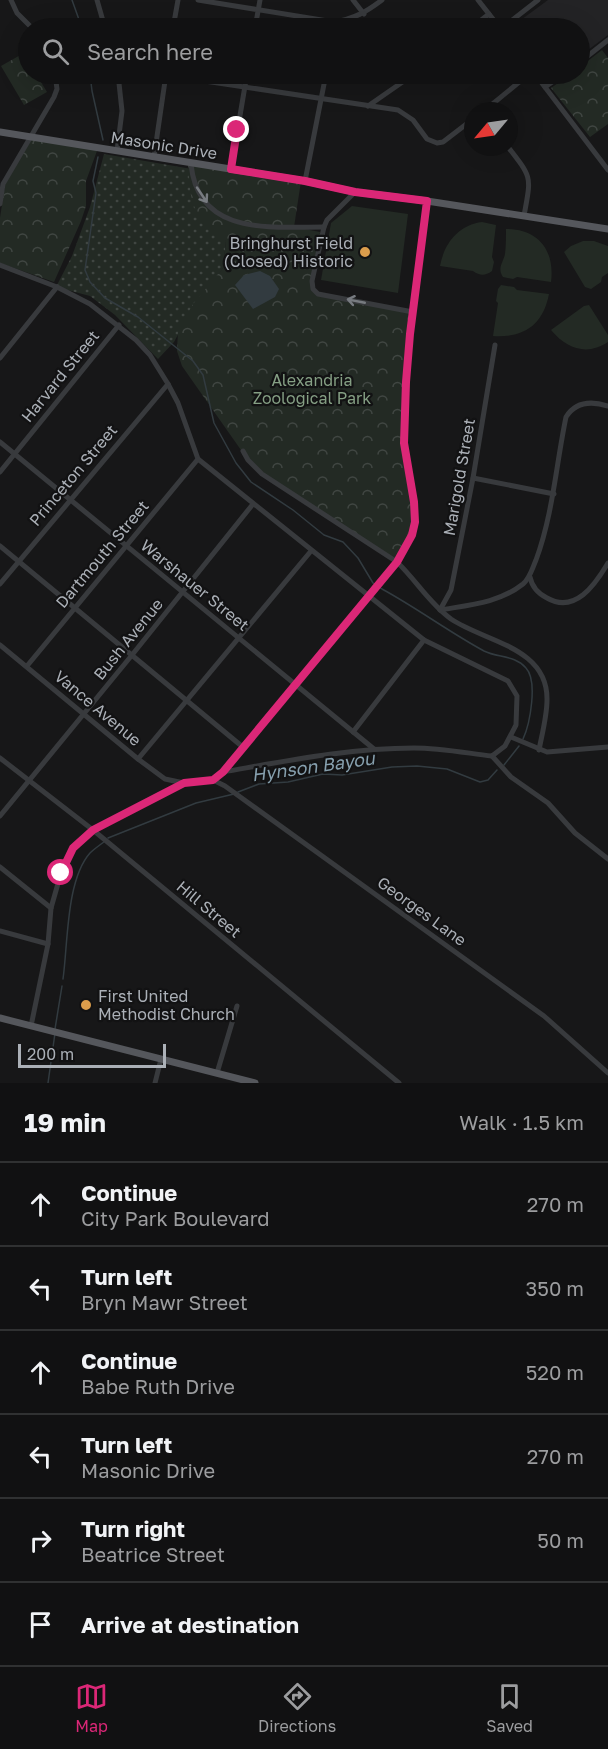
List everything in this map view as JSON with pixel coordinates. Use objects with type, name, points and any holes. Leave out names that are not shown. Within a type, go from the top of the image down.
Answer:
[{"type":"main road","name":"Masonic Drive","points":[[0,132],[305,181],[355,192],[608,229]]},
{"type":"main road","points":[[0,1018],[255,1083]]},
{"type":"street","points":[[11,0],[23,18]]},
{"type":"street","points":[[97,0],[102,18]]},
{"type":"street","points":[[175,18],[178,0]]},
{"type":"street","points":[[198,0],[300,18]]},
{"type":"street","points":[[257,18],[260,0]]},
{"type":"street","points":[[353,0],[364,14]]},
{"type":"street","points":[[354,18],[364,14],[382,0]]},
{"type":"street","points":[[478,0],[492,18]]},
{"type":"street","points":[[514,18],[538,0]]},
{"type":"street","points":[[484,18],[489,14]]},
{"type":"street","points":[[590,54],[608,40]]},
{"type":"street","points":[[0,204],[3,184],[54,97],[56,84]]},
{"type":"street","points":[[117,151],[122,111],[119,84]]},
{"type":"street","points":[[154,157],[165,84]]},
{"type":"street","points":[[227,84],[399,110],[407,114],[427,139],[437,143],[442,142],[464,126]]},
{"type":"street","points":[[231,169],[245,84]]},
{"type":"street","points":[[305,181],[324,84]]},
{"type":"street","points":[[368,106],[400,84]]},
{"type":"street","points":[[495,102],[517,84]]},
{"type":"street","points":[[543,84],[608,170]]},
{"type":"street","points":[[545,87],[549,84]]},
{"type":"street","points":[[515,156],[528,174],[529,184],[524,216]]},
{"type":"street","points":[[191,164],[198,192],[217,213],[227,218],[244,224],[281,228],[324,226]]},
{"type":"street","points":[[355,192],[327,220],[324,226],[312,280],[315,292],[413,312]]},
{"type":"street","points":[[32,1026],[48,944],[51,908],[61,873],[73,848],[93,830],[184,783],[213,780],[223,772],[397,562],[412,535],[415,522],[414,502],[404,443],[406,382],[427,201]]},
{"type":"street","points":[[0,265],[57,287],[90,304],[136,340],[150,355],[178,403],[198,459],[424,640],[508,681],[517,701],[516,725],[511,737],[502,750],[492,756],[416,748],[374,749],[223,772]]},
{"type":"street","points":[[0,358],[57,287]]},
{"type":"street","name":"Harvard Street","points":[[0,472],[118,326]]},
{"type":"street","name":"Marigold Street","points":[[440,610],[451,590],[473,478],[495,345]]},
{"type":"street","name":"Princeton Street","points":[[0,584],[168,384]]},
{"type":"street","points":[[515,590],[530,577],[546,530],[564,428],[570,410],[590,402],[608,406]]},
{"type":"street","name":"Warshauer Street","points":[[0,442],[374,749]]},
{"type":"street","points":[[243,452],[262,474],[397,562],[413,577],[428,599],[440,610],[473,632],[525,655],[539,669],[544,680],[547,700],[539,750]]},
{"type":"street","name":"Dartmouth Street","points":[[27,666],[198,459]]},
{"type":"street","points":[[473,478],[554,494]]},
{"type":"street","name":"Bush Avenue","points":[[0,816],[253,504]]},
{"type":"street","points":[[0,546],[244,748]]},
{"type":"street","points":[[138,759],[311,551]]},
{"type":"street","points":[[440,610],[488,602],[515,590],[523,589],[537,591],[555,603],[564,604],[588,591],[608,563]]},
{"type":"street","points":[[530,577],[537,591]]},
{"type":"street","points":[[353,732],[424,640]]},
{"type":"street","name":"Vance Avenue","points":[[0,645],[138,759],[165,779],[184,783]]},
{"type":"street","points":[[511,737],[539,750],[557,752],[608,747]]},
{"type":"street","points":[[492,756],[511,777],[548,804],[575,833],[608,859]]},
{"type":"street","name":"Hill Street","points":[[0,758],[93,830],[399,1083]]},
{"type":"street","name":"Georges Lane","points":[[213,780],[235,793],[544,1016],[608,1073]]},
{"type":"street","points":[[0,867],[51,908]]},
{"type":"street","points":[[0,931],[48,944]]},
{"type":"street","points":[[217,1073],[237,1006]]},
{"type":"street","points":[[155,1083],[161,1059]]},
{"type":"shaded area","points":[[548,0],[608,0],[608,35],[590,48],[590,18],[524,18]]},
{"type":"shaded area","points":[[260,271],[270,276],[279,289],[275,297],[253,309],[235,285],[244,275]]},
{"type":"green space","points":[[602,50],[608,58],[608,124],[590,137],[551,88],[557,84],[590,84],[590,59]]},
{"type":"green space","points":[[18,56],[18,84],[42,84],[47,92],[24,105],[1,66]]},
{"type":"green space","points":[[31,137],[98,148],[86,181],[86,206],[54,282],[0,263],[0,218],[5,185]]},
{"type":"green space","points":[[104,154],[192,169],[226,241],[223,268],[188,316],[174,342],[158,359],[115,315],[90,296],[56,287],[72,256],[90,207]]},
{"type":"green space","name":"Alexandria Zoological Park","points":[[188,165],[301,181],[294,227],[320,232],[312,281],[315,292],[413,313],[404,442],[413,501],[412,535],[394,562],[283,489],[248,460],[182,366],[177,351],[178,331],[193,304],[223,268],[226,241],[206,223],[195,209],[190,191]]},
{"type":"green space","name":"Bringhurst Field (Closed) Historic","points":[[352,206],[408,214],[398,293],[321,280],[331,223]]},
{"type":"green space","points":[[482,222],[496,225],[492,271],[482,275],[473,271],[440,266],[445,250],[459,231]]},
{"type":"green space","points":[[506,229],[528,233],[542,244],[550,261],[551,282],[503,277],[500,268],[505,254]]},
{"type":"green space","points":[[583,241],[594,241],[608,246],[608,273],[591,289],[585,287],[564,252]]},
{"type":"green space","points":[[501,285],[514,287],[517,290],[549,294],[542,314],[523,332],[493,336],[498,303],[496,301]]},
{"type":"green space","points":[[589,305],[608,335],[608,342],[592,349],[578,348],[564,342],[551,330],[584,306]]},
{"type":"waterway","name":"Hynson Bayou","points":[[72,0],[78,18]]},
{"type":"waterway","name":"Hynson Bayou","points":[[91,84],[103,140]]},
{"type":"waterway","name":"Hynson Bayou","points":[[98,157],[93,181],[96,193],[85,270],[90,282],[105,298],[138,317],[193,361],[203,375],[214,423],[236,463],[251,482],[293,510],[324,535],[343,542],[358,558],[373,583],[484,651],[517,661],[526,668],[530,674],[532,692],[530,713],[523,739]]},
{"type":"waterway","name":"Hynson Bayou","points":[[504,765],[519,746]]},
{"type":"waterway","name":"Hynson Bayou","points":[[238,792],[259,784],[288,782],[323,774],[342,775],[392,767],[417,766],[447,769],[480,782],[488,780],[497,770]]},
{"type":"waterway","name":"Hynson Bayou","points":[[108,838],[196,803],[234,794]]},
{"type":"waterway","name":"Hynson Bayou","points":[[63,979],[69,913],[76,879],[90,853],[105,841]]},
{"type":"waterway","name":"Hynson Bayou","points":[[55,1029],[62,986]]},
{"type":"waterway","name":"Hynson Bayou","points":[[48,1083],[55,1033]]},
{"type":"place","name":"Bringhurst Field (Closed) Historic","points":[[365,252]]},
{"type":"place","name":"First United Methodist Church","points":[[86,1005]]},
{"type":"route","points":[[61,873],[73,848],[93,830],[184,783],[213,780],[223,772],[397,562],[412,535],[415,512],[404,443],[406,382],[427,201],[355,192],[231,169],[237,130]]}]
